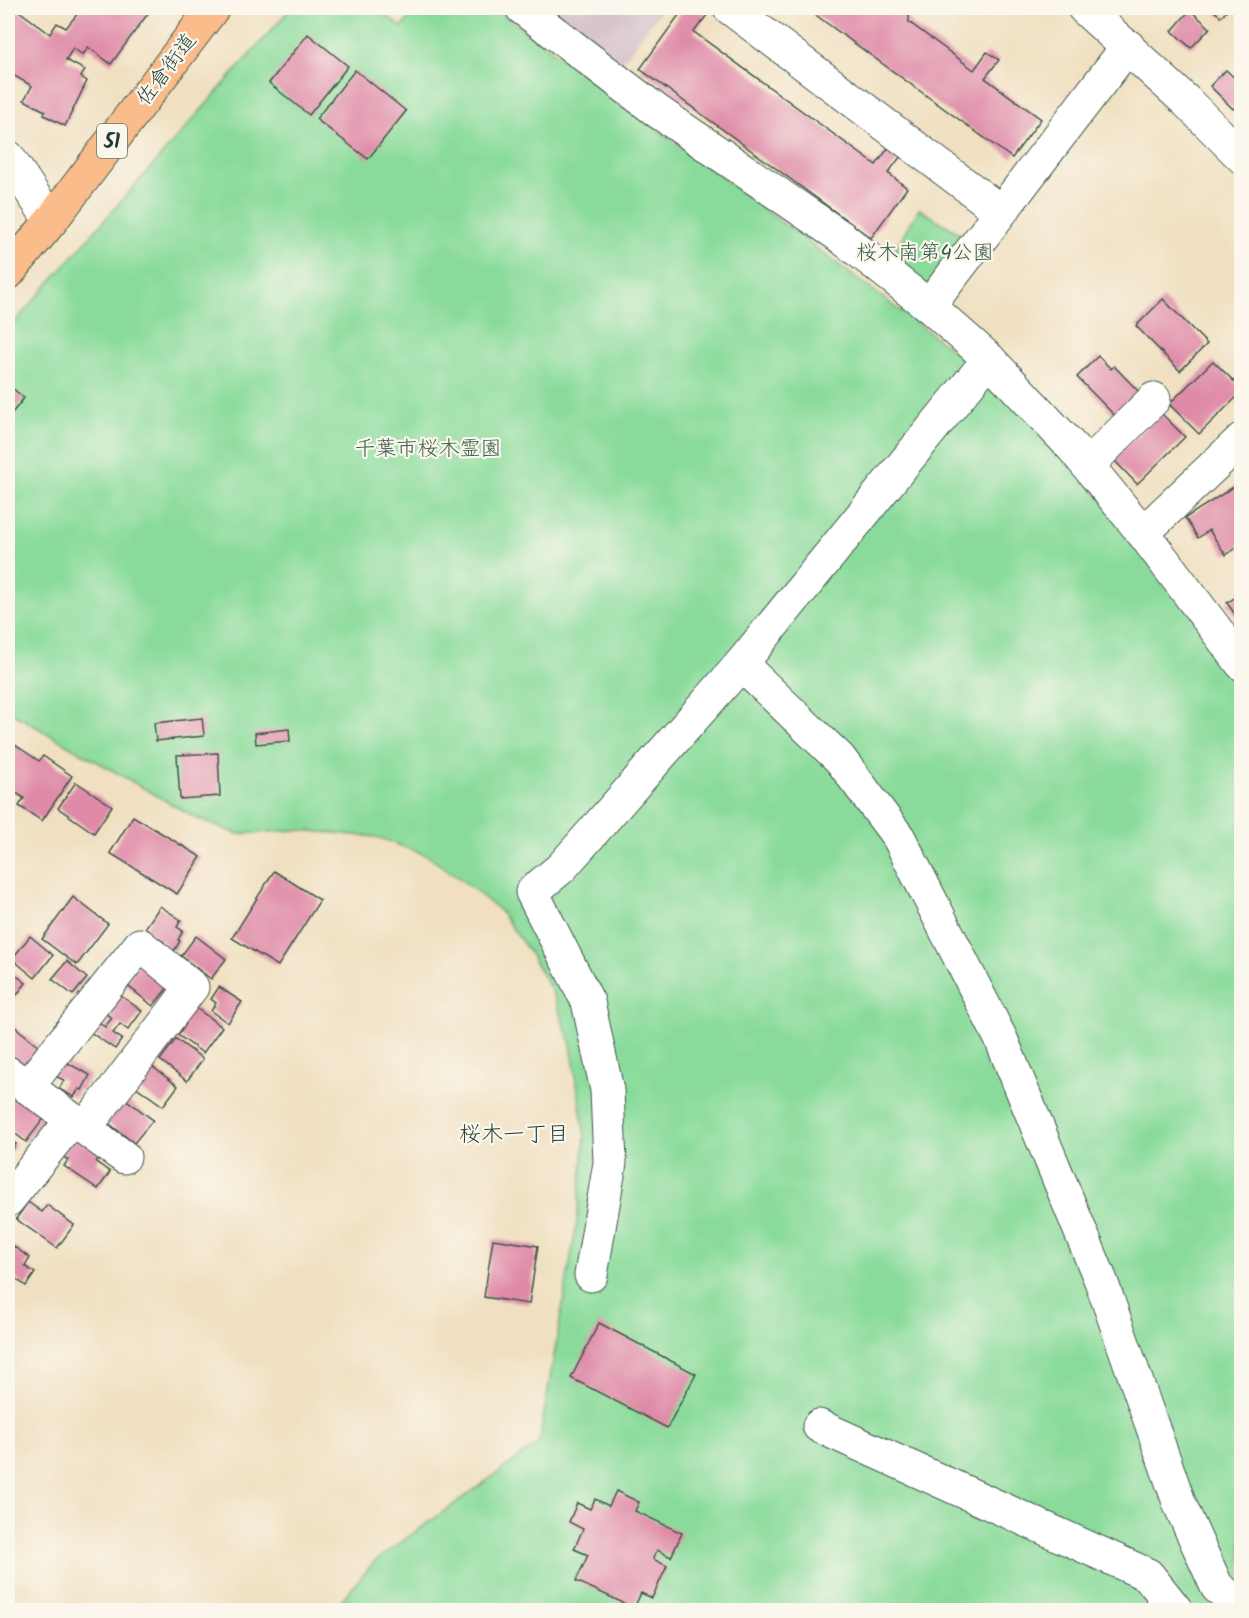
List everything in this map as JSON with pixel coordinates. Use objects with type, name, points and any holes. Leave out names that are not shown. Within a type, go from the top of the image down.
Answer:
[{"type":"highway","name":"佐倉街道","points":[[8,273],[51,221],[213,8]]},
{"type":"street","points":[[522,8],[657,111],[841,237],[929,306],[988,359],[1088,465],[1239,656]]},
{"type":"street","points":[[730,8],[1000,211]]},
{"type":"street","points":[[1084,8],[1128,46],[1242,157]]},
{"type":"street","points":[[929,306],[1128,46]]},
{"type":"street","points":[[8,157],[51,221]]},
{"type":"street","points":[[591,1275],[610,1163],[607,1090],[588,1002],[532,892],[561,868],[741,664],[988,359]]},
{"type":"street","points":[[1088,465],[1154,399]]},
{"type":"street","points":[[1143,533],[1242,439]]},
{"type":"street","points":[[741,664],[840,759],[899,838],[1001,1039],[1101,1281],[1180,1505],[1229,1596],[1177,1611],[1148,1575],[819,1426]]},
{"type":"street","points":[[8,1200],[78,1124],[192,987],[140,945],[13,1078],[78,1124],[124,1156]]},
{"type":"shaded area","points":[[544,8],[662,8],[621,64]]},
{"type":"green space","name":"千葉市桜木霊園","points":[[291,8],[375,8],[402,27],[418,8],[495,8],[962,357],[1034,416],[1241,671],[1241,1610],[333,1610],[375,1561],[539,1443],[577,1222],[585,1137],[571,1044],[552,991],[528,950],[500,911],[426,855],[377,837],[298,830],[238,834],[196,818],[8,711],[8,330]]},
{"type":"green space","name":"桜木南第4公園","points":[[919,209],[967,238],[935,283],[920,286],[885,266]]},
{"type":"building","points":[[8,8],[15,8],[50,34],[57,23],[66,28],[82,8],[152,8],[111,64],[88,47],[83,55],[73,48],[66,60],[85,70],[81,77],[87,81],[65,126],[44,115],[45,111],[24,100],[32,86],[13,75],[8,85]]},
{"type":"building","points":[[684,8],[697,8],[707,15],[694,32],[876,165],[889,147],[901,156],[888,173],[907,188],[871,238],[640,69]]},
{"type":"building","points":[[806,8],[901,8],[909,13],[909,22],[974,70],[987,52],[999,60],[985,78],[1041,119],[1012,158]]},
{"type":"building","points":[[1211,8],[1229,8],[1221,17]]},
{"type":"building","points":[[1190,10],[1210,28],[1191,48],[1172,31]]},
{"type":"building","points":[[308,34],[348,66],[309,115],[269,83]]},
{"type":"building","points":[[355,70],[406,111],[368,159],[316,119]]},
{"type":"building","points":[[1226,70],[1242,85],[1242,100],[1233,109],[1210,86]]},
{"type":"building","points":[[1163,299],[1207,344],[1180,371],[1136,326]]},
{"type":"building","points":[[1098,356],[1111,369],[1114,366],[1142,395],[1118,419],[1077,377]]},
{"type":"building","points":[[1213,361],[1242,389],[1242,392],[1199,434],[1169,404]]},
{"type":"building","points":[[11,387],[24,398],[8,418],[8,391]]},
{"type":"building","points":[[1161,413],[1185,437],[1137,484],[1113,459]]},
{"type":"building","points":[[1235,486],[1242,495],[1242,544],[1226,555],[1209,530],[1198,538],[1185,518]]},
{"type":"building","points":[[1242,593],[1242,624],[1227,603]]},
{"type":"building","points":[[202,718],[204,736],[156,741],[154,723]]},
{"type":"building","points":[[289,729],[290,741],[256,744],[255,733]]},
{"type":"building","points":[[8,740],[39,761],[43,756],[72,776],[42,821],[19,806],[24,798],[8,788]]},
{"type":"building","points":[[218,753],[220,796],[180,799],[177,755]]},
{"type":"building","points":[[76,782],[112,806],[94,833],[58,808]]},
{"type":"building","points":[[133,816],[201,857],[177,894],[110,853]]},
{"type":"building","points":[[274,871],[320,900],[278,966],[232,938]]},
{"type":"building","points":[[73,897],[108,924],[77,965],[42,939]]},
{"type":"building","points":[[160,906],[181,920],[177,927],[183,931],[174,951],[144,930]]},
{"type":"building","points":[[30,936],[53,955],[35,978],[12,959]]},
{"type":"building","points":[[196,936],[226,959],[211,979],[181,956]]},
{"type":"building","points":[[67,961],[87,978],[73,995],[52,979]]},
{"type":"building","points":[[140,962],[169,986],[153,1006],[124,983]]},
{"type":"building","points":[[8,969],[26,983],[12,1001],[8,997]]},
{"type":"building","points":[[219,987],[242,1002],[228,1023],[211,1011],[216,1003],[211,999]]},
{"type":"building","points":[[117,993],[142,1011],[128,1030],[120,1024],[113,1033],[122,1039],[115,1049],[90,1032],[98,1021],[105,1027],[112,1018],[103,1012]]},
{"type":"building","points":[[192,1005],[222,1027],[203,1053],[178,1035],[186,1024],[180,1021]]},
{"type":"building","points":[[9,1022],[40,1047],[28,1070],[12,1061],[14,1057],[8,1053]]},
{"type":"building","points":[[176,1039],[203,1059],[187,1081],[160,1060]]},
{"type":"building","points":[[60,1059],[90,1075],[82,1090],[79,1089],[74,1097],[59,1089],[64,1080],[53,1075]]},
{"type":"building","points":[[150,1065],[178,1086],[163,1106],[135,1086]]},
{"type":"building","points":[[13,1094],[45,1117],[26,1142],[8,1128],[8,1101]]},
{"type":"building","points":[[120,1095],[153,1120],[134,1143],[102,1118]]},
{"type":"building","points":[[73,1137],[101,1155],[96,1162],[110,1172],[98,1189],[64,1166],[68,1160],[61,1155]]},
{"type":"building","points":[[8,1139],[16,1144],[8,1157]]},
{"type":"building","points":[[28,1202],[42,1212],[47,1205],[74,1225],[57,1248],[16,1219]]},
{"type":"building","points":[[493,1239],[538,1246],[529,1304],[484,1297]]},
{"type":"building","points":[[10,1244],[30,1258],[25,1266],[35,1273],[26,1286],[8,1273]]},
{"type":"building","points":[[599,1323],[696,1374],[667,1428],[571,1378]]},
{"type":"building","points":[[616,1491],[639,1502],[635,1511],[682,1533],[671,1557],[657,1550],[653,1559],[667,1566],[652,1598],[641,1593],[634,1608],[576,1581],[588,1555],[574,1549],[583,1529],[569,1522],[577,1503],[590,1509],[595,1499],[609,1506]]},
{"type":"district","name":"桜木一丁目","points":[[514,1133]]}]
